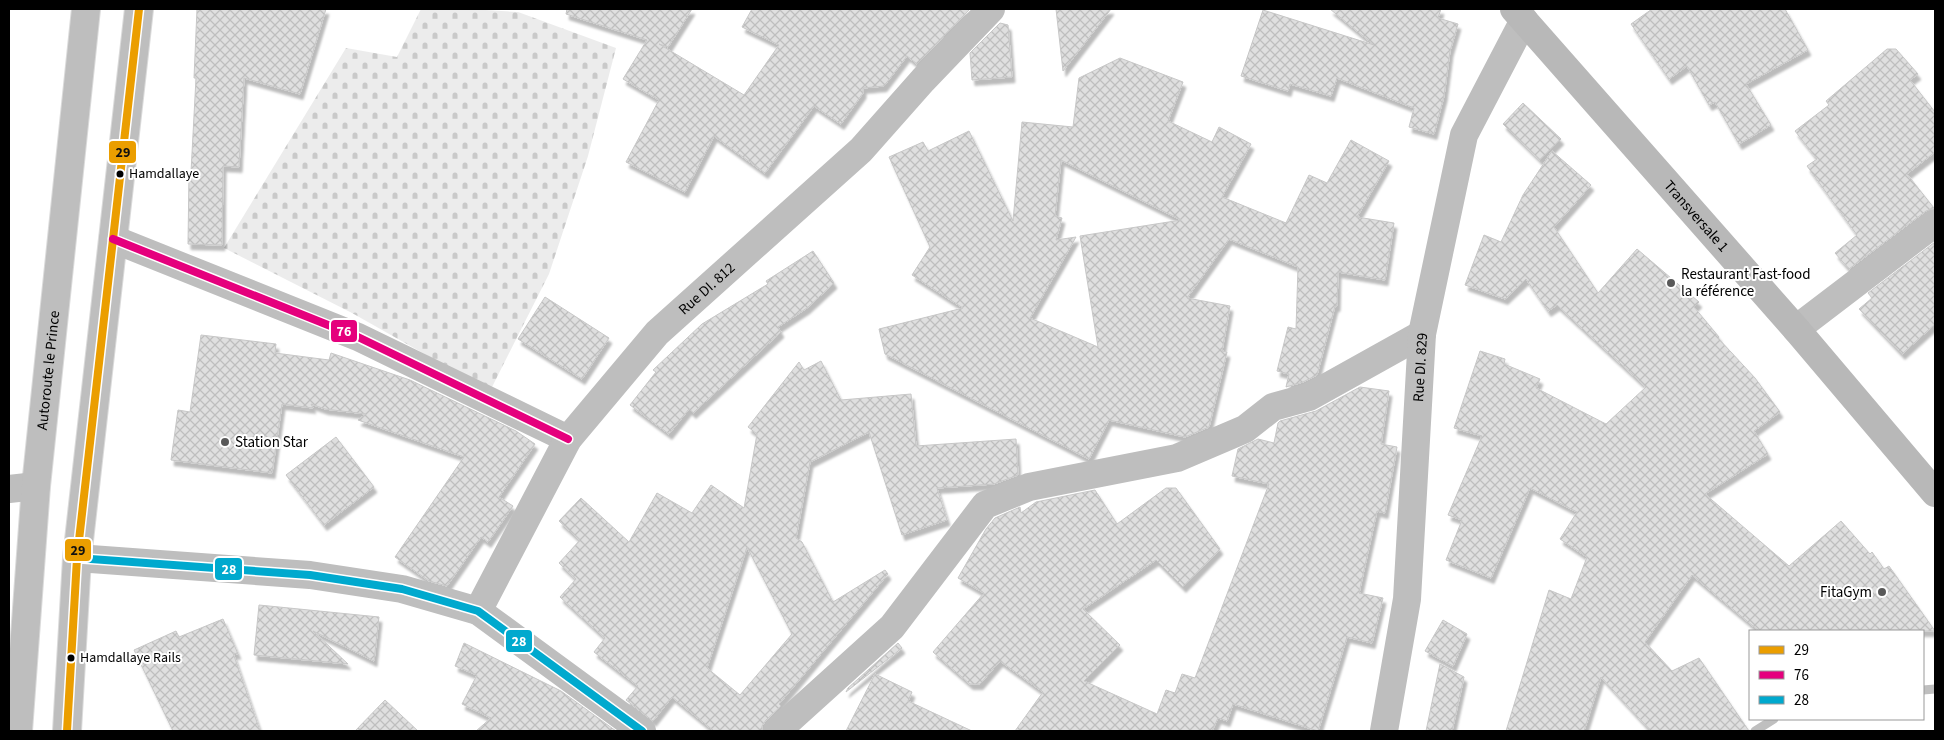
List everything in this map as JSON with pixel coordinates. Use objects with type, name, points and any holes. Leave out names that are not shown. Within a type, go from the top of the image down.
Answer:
[{"type":"main road","name":"Transversale 1","points":[[1523,13],[1935,493]]},
{"type":"street","name":"Autoroute le Prince","points":[[18,731],[36,486],[86,9]]},
{"type":"street","points":[[67,731],[77,558],[139,9]]},
{"type":"street","name":"Rue DI. 812","points":[[478,612],[568,439],[657,333],[861,150],[923,80],[991,9]]},
{"type":"street","name":"Rue DI. 829","points":[[1384,731],[1407,599],[1422,334],[1464,135],[1523,13]]},
{"type":"street","points":[[1796,329],[1935,223]]},
{"type":"street","points":[[113,238],[358,336],[568,439]]},
{"type":"street","points":[[777,731],[892,627],[985,506],[1029,487],[1177,458],[1245,429],[1273,407],[1309,397],[1422,334]]},
{"type":"street","points":[[9,489],[36,486]]},
{"type":"street","points":[[77,558],[310,575],[402,589],[478,612],[642,731]]},
{"type":"green space","points":[[421,9],[518,12],[616,48],[588,156],[549,274],[490,391],[352,313],[224,248],[346,48],[397,57]]},
{"type":"building","points":[[197,9],[326,9],[300,94],[244,78],[239,167],[223,166],[222,245],[188,244],[189,172],[191,172],[196,78],[194,78]]},
{"type":"building","points":[[567,9],[692,9],[668,47],[659,44],[744,95],[779,45],[742,27],[752,9],[970,9],[917,64],[907,56],[884,86],[863,88],[863,93],[841,124],[814,106],[765,173],[714,136],[685,192],[626,162],[659,100],[623,79],[647,40],[566,14]]},
{"type":"building","points":[[1056,9],[1111,9],[1063,71]]},
{"type":"building","points":[[1330,9],[1441,9],[1438,18],[1458,24],[1450,51],[1444,96],[1434,134],[1409,127],[1414,108],[1337,78],[1331,96],[1290,84],[1288,91],[1241,76],[1263,10],[1374,45]]},
{"type":"building","points":[[1652,9],[1785,9],[1808,50],[1746,84],[1771,125],[1739,144],[1715,102],[1709,105],[1687,66],[1669,79],[1631,24]]},
{"type":"building","points":[[1000,23],[1008,25],[1012,77],[972,80],[970,53]]},
{"type":"building","points":[[1887,49],[1896,49],[1918,74],[1910,80],[1935,112],[1935,152],[1907,174],[1934,208],[1926,211],[1849,269],[1835,253],[1857,235],[1807,166],[1817,159],[1795,131],[1829,105],[1826,101]]},
{"type":"building","points":[[1120,58],[1183,82],[1168,121],[1212,142],[1219,127],[1251,144],[1222,197],[1286,223],[1309,175],[1327,183],[1351,140],[1389,161],[1357,217],[1394,223],[1385,280],[1338,272],[1337,306],[1335,306],[1317,375],[1286,387],[1289,374],[1277,371],[1288,327],[1296,329],[1298,267],[1229,239],[1187,298],[1230,306],[1222,351],[1227,352],[1209,427],[1185,437],[1109,420],[1089,459],[885,354],[879,329],[963,308],[912,275],[930,247],[889,157],[923,142],[928,151],[969,131],[1013,221],[1022,122],[1073,127],[1079,78]],"holes":[[[1061,160],[1181,220],[1080,236],[1098,347],[1030,318],[1076,237],[1056,240],[1062,218],[1055,216]]]},
{"type":"building","points":[[1523,103],[1561,139],[1540,160],[1503,124]]},
{"type":"building","points":[[1552,151],[1591,185],[1554,227],[1598,293],[1637,249],[1699,302],[1694,307],[1718,338],[1755,378],[1780,412],[1754,431],[1768,454],[1705,494],[1789,566],[1841,521],[1870,554],[1872,552],[1884,569],[1889,566],[1935,631],[1758,630],[1692,575],[1645,642],[1672,671],[1699,658],[1749,731],[1651,731],[1601,677],[1584,731],[1506,731],[1549,590],[1571,599],[1587,557],[1560,539],[1577,512],[1530,488],[1491,578],[1446,560],[1462,520],[1448,515],[1482,436],[1454,428],[1480,351],[1505,359],[1504,364],[1540,379],[1536,388],[1606,424],[1646,387],[1557,305],[1548,311],[1526,279],[1505,299],[1465,285],[1484,235],[1501,242],[1523,195]]},
{"type":"building","points":[[1935,242],[1935,324],[1902,354],[1859,309],[1872,298],[1868,293]]},
{"type":"building","points":[[813,251],[834,283],[807,308],[778,327],[781,332],[693,413],[689,409],[669,434],[630,405],[656,372],[653,370],[702,324],[768,284],[766,281]]},
{"type":"building","points":[[545,297],[609,338],[582,379],[518,339]]},
{"type":"building","points":[[201,335],[276,344],[275,353],[329,360],[331,353],[410,380],[516,431],[535,444],[499,497],[513,506],[488,542],[481,537],[447,586],[429,581],[395,557],[464,457],[358,420],[366,414],[325,409],[311,404],[313,408],[282,404],[272,473],[171,460],[178,410],[190,412]]},
{"type":"building","points":[[821,361],[841,400],[911,394],[916,446],[1016,439],[1018,475],[994,484],[937,488],[947,520],[902,535],[869,432],[810,462],[796,538],[802,542],[833,602],[885,570],[888,574],[779,704],[781,706],[766,720],[762,726],[762,731],[714,731],[672,697],[653,721],[626,700],[638,686],[594,652],[605,638],[560,597],[576,579],[559,563],[580,540],[559,521],[581,498],[629,542],[657,493],[692,513],[711,485],[744,508],[757,434],[748,427],[799,362],[804,370]],"holes":[[[747,547],[792,634],[740,695],[707,668]]]},
{"type":"building","points":[[1360,387],[1389,391],[1381,444],[1397,447],[1385,513],[1377,511],[1359,593],[1383,598],[1372,643],[1347,637],[1318,731],[1233,704],[1227,721],[1218,718],[1212,731],[1015,731],[1043,692],[1000,661],[980,684],[970,684],[933,652],[984,593],[958,578],[986,529],[995,518],[1020,507],[1021,513],[1036,502],[1095,490],[1117,524],[1166,488],[1176,488],[1220,549],[1183,587],[1156,560],[1083,609],[1120,645],[1084,681],[1157,714],[1166,690],[1175,693],[1182,674],[1195,678],[1269,484],[1232,476],[1238,449],[1258,439],[1274,443],[1280,421],[1316,411]]},
{"type":"building","points":[[336,437],[374,487],[324,525],[286,475]]},
{"type":"building","points":[[259,605],[379,617],[374,661],[313,631],[348,664],[254,655]]},
{"type":"building","points":[[223,619],[238,654],[233,653],[260,731],[173,731],[134,650],[176,631],[179,637]]},
{"type":"building","points":[[1443,620],[1467,634],[1453,666],[1425,651]]},
{"type":"building","points":[[464,643],[561,691],[616,731],[476,731],[491,718],[462,704],[477,675],[455,666]]},
{"type":"building","points":[[898,643],[902,648],[846,692],[848,688]]},
{"type":"building","points":[[1440,664],[1464,677],[1452,731],[1426,731]]},
{"type":"building","points":[[875,674],[912,692],[908,701],[972,731],[846,731]]},
{"type":"building","points":[[385,700],[418,731],[355,731]]},
{"type":"waterway","points":[[1924,690],[1935,689]]},
{"type":"waterway","points":[[1755,731],[1772,720]]},
{"type":"transit line","name":"29","points":[[67,731],[77,558],[139,9]]},
{"type":"transit line","name":"76","points":[[113,239],[358,337],[568,439]]},
{"type":"transit line","name":"28","points":[[77,558],[310,575],[402,589],[478,611],[642,731]]},
{"type":"place","name":"Hamdallaye","points":[[120,174]]},
{"type":"place","name":"Restaurant Fast-food la référence","points":[[1671,283]]},
{"type":"place","name":"Station Star","points":[[225,442]]},
{"type":"place","name":"FitaGym","points":[[1882,592]]},
{"type":"place","name":"Hamdallaye Rails","points":[[71,658]]}]
